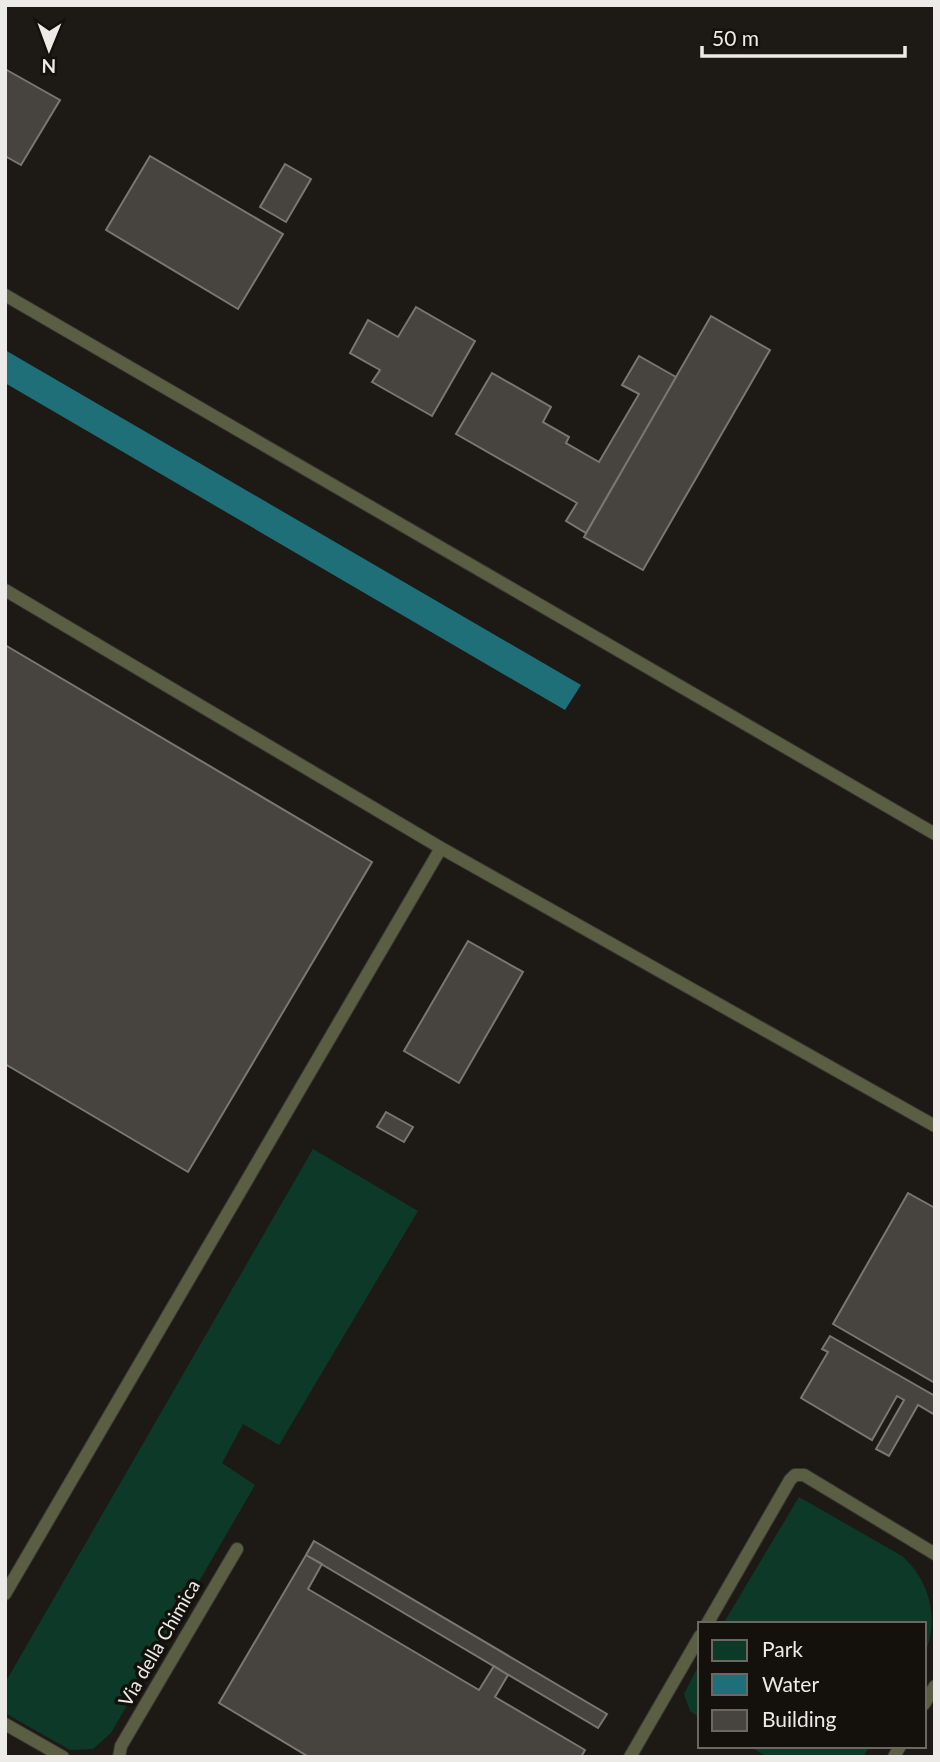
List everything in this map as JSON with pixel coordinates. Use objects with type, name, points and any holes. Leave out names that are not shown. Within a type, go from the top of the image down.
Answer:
[{"type":"lane","points":[[5,295],[935,834]]},
{"type":"lane","points":[[5,590],[442,848],[935,1126]]},
{"type":"lane","points":[[5,1594],[442,848]]},
{"type":"lane","points":[[708,1622],[795,1475],[804,1475],[935,1555]]},
{"type":"lane","name":"Via della Chimica","points":[[119,1757],[121,1746],[237,1549]]},
{"type":"lane","points":[[629,1757],[698,1639]]},
{"type":"lane","points":[[5,1724],[63,1757]]},
{"type":"green space","points":[[313,1149],[418,1211],[279,1445],[243,1424],[222,1463],[255,1485],[111,1733],[93,1749],[70,1750],[5,1713],[5,1683]]},
{"type":"green space","points":[[799,1497],[902,1556],[912,1566],[920,1577],[930,1602],[931,1629],[926,1650],[926,1622],[724,1622]]},
{"type":"green space","points":[[698,1667],[698,1717],[690,1711],[684,1694]]},
{"type":"green space","points":[[752,1748],[869,1748],[863,1757],[768,1757]]},
{"type":"water","points":[[5,350],[581,685],[565,710],[5,383]]},
{"type":"building","points":[[5,69],[60,100],[21,165],[5,156]]},
{"type":"building","points":[[150,156],[283,234],[238,309],[106,230]]},
{"type":"building","points":[[285,164],[311,179],[286,222],[260,207]]},
{"type":"building","points":[[416,307],[475,341],[432,416],[372,382],[380,370],[350,353],[368,320],[398,337]]},
{"type":"building","points":[[711,316],[770,350],[643,570],[584,537]]},
{"type":"building","points":[[639,356],[676,377],[586,533],[566,521],[577,503],[456,434],[492,373],[551,407],[543,422],[569,437],[566,443],[599,462],[639,394],[622,385]]},
{"type":"building","points":[[5,645],[372,862],[188,1172],[5,1064]]},
{"type":"building","points":[[468,941],[523,972],[459,1083],[404,1051]]},
{"type":"building","points":[[386,1112],[413,1127],[404,1142],[377,1127]]},
{"type":"building","points":[[908,1193],[935,1208],[935,1383],[833,1324]]},
{"type":"building","points":[[830,1336],[935,1396],[935,1415],[918,1405],[889,1456],[876,1449],[904,1400],[897,1396],[872,1440],[801,1398],[828,1352],[822,1349]]},
{"type":"building","points":[[314,1541],[607,1714],[598,1728],[306,1555]]},
{"type":"building","points":[[306,1555],[322,1564],[308,1589],[479,1690],[494,1666],[508,1675],[495,1697],[585,1750],[581,1757],[309,1757],[219,1703]]}]
